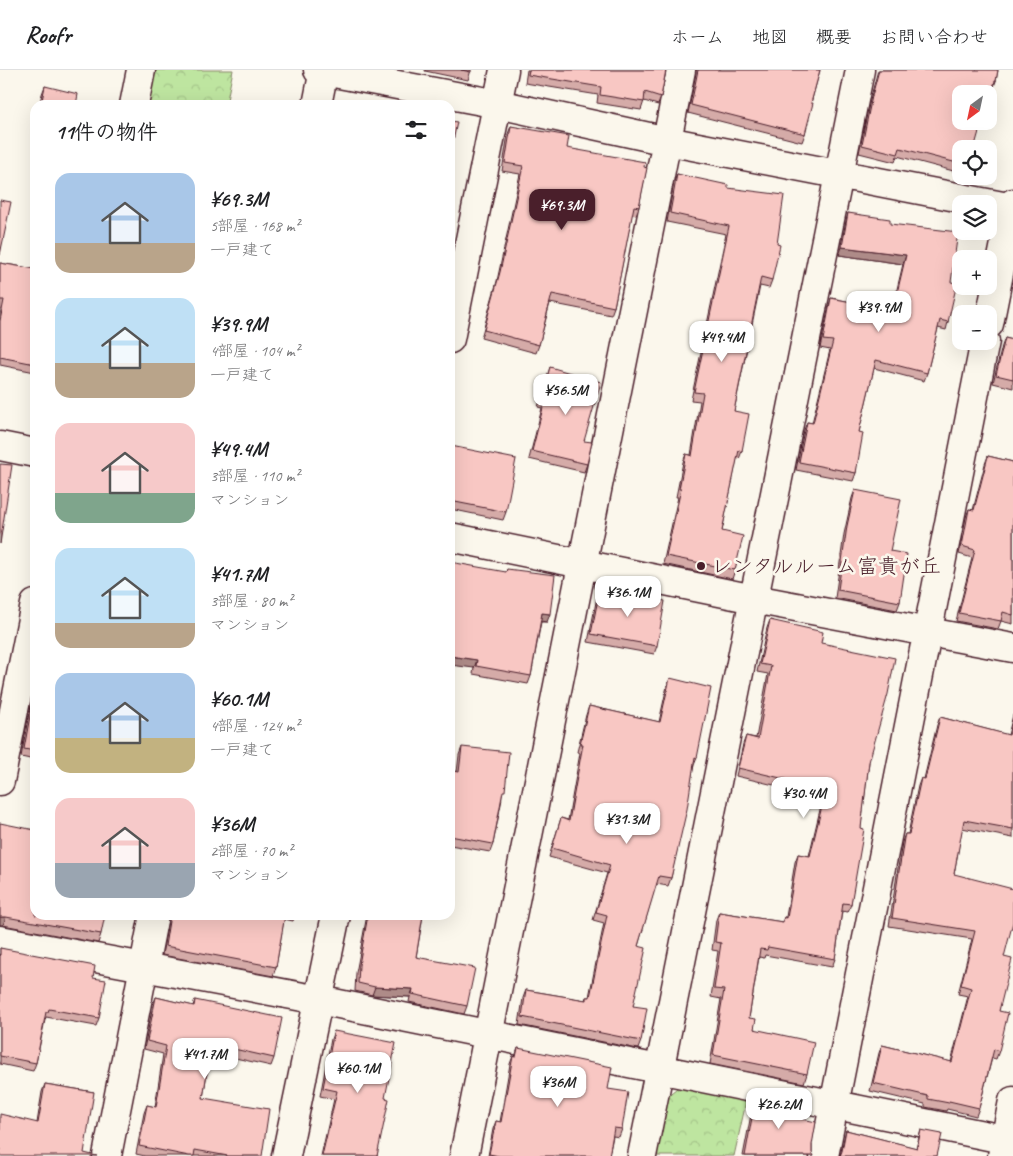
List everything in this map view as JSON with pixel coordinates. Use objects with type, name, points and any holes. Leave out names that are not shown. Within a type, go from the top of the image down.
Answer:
[{"type":"street","points":[[135,100],[141,70]]},
{"type":"street","points":[[317,100],[322,70],[498,104],[667,141],[1013,206],[993,305]]},
{"type":"street","points":[[455,315],[504,70]]},
{"type":"street","points":[[464,1156],[681,70]]},
{"type":"street","points":[[642,1156],[860,70]]},
{"type":"street","points":[[824,1156],[983,350]]},
{"type":"street","points":[[0,446],[30,452]]},
{"type":"street","points":[[455,537],[754,599],[1013,648]]},
{"type":"street","points":[[0,781],[30,629]]},
{"type":"street","points":[[107,1156],[153,920]]},
{"type":"street","points":[[286,1156],[335,920]]},
{"type":"street","points":[[0,940],[319,1000],[835,1106],[1007,1145],[1013,1101]]},
{"type":"green space","points":[[152,70],[233,70],[227,100],[146,100]]},
{"type":"green space","points":[[682,1084],[747,1098],[734,1156],[655,1156],[666,1097]]},
{"type":"building","points":[[529,70],[666,70],[661,97],[645,92],[644,102],[600,95],[601,87],[528,75]]},
{"type":"building","points":[[698,70],[820,70],[805,134],[691,105]]},
{"type":"building","points":[[879,70],[998,70],[994,85],[952,85],[952,130],[979,130],[977,140],[952,140],[952,162],[900,148],[898,154],[862,145]]},
{"type":"building","points":[[45,86],[78,94],[77,100],[42,100]]},
{"type":"building","points":[[511,126],[569,136],[567,148],[645,162],[644,167],[647,168],[639,207],[634,206],[614,307],[552,294],[539,345],[484,330],[500,272],[523,166],[505,163]]},
{"type":"building","points":[[677,174],[728,185],[728,188],[784,195],[777,244],[780,245],[772,280],[761,277],[734,411],[749,414],[742,451],[739,450],[722,531],[743,536],[735,570],[666,556],[681,489],[679,489],[686,454],[692,456],[703,393],[694,392],[729,226],[670,213]]},
{"type":"building","points":[[0,200],[11,202],[0,255]]},
{"type":"building","points":[[848,213],[890,219],[890,224],[952,231],[952,240],[957,240],[955,250],[952,250],[951,282],[952,295],[954,295],[948,322],[940,320],[927,373],[876,360],[859,432],[863,433],[856,473],[799,462],[807,422],[813,423],[833,341],[823,340],[831,298],[893,310],[906,255],[842,247]]},
{"type":"building","points":[[0,263],[30,268],[30,363],[0,357],[0,321],[4,300],[0,300]]},
{"type":"building","points":[[1005,338],[1013,340],[1013,379],[996,375]]},
{"type":"building","points":[[550,367],[601,382],[584,441],[592,442],[587,464],[532,451],[545,400],[541,399]]},
{"type":"building","points":[[455,447],[516,459],[506,512],[455,502]]},
{"type":"building","points":[[988,456],[1013,462],[1013,615],[1003,612],[1001,621],[959,613],[975,550],[962,546],[969,509],[974,510]]},
{"type":"building","points":[[0,464],[12,465],[0,544]]},
{"type":"building","points":[[855,490],[901,499],[890,551],[907,554],[900,602],[838,590],[847,526]]},
{"type":"building","points":[[455,563],[506,572],[507,569],[555,575],[550,614],[542,613],[531,676],[476,666],[477,660],[455,657]]},
{"type":"building","points":[[600,589],[665,601],[657,646],[591,634]]},
{"type":"building","points":[[770,620],[823,632],[821,643],[895,658],[888,694],[869,762],[861,828],[864,829],[851,904],[843,903],[835,959],[768,947],[767,950],[760,949],[749,1018],[756,1019],[754,1029],[814,1042],[807,1074],[713,1055],[724,990],[714,989],[721,943],[715,942],[719,912],[783,922],[784,917],[787,918],[798,854],[810,856],[826,789],[814,788],[815,786],[738,768],[746,736],[758,739],[771,666],[760,664]]},
{"type":"building","points":[[670,678],[711,688],[671,878],[659,876],[638,946],[646,948],[633,1006],[647,1008],[641,1041],[522,1017],[526,990],[586,1000],[586,997],[590,997],[607,915],[596,912],[610,865],[552,848],[561,818],[569,821],[583,744],[580,744],[589,706],[660,722]]},
{"type":"building","points":[[30,716],[30,750],[24,749]]},
{"type":"building","points":[[940,717],[1009,735],[1013,720],[1013,829],[964,820],[954,874],[1013,889],[1013,922],[1004,957],[1012,959],[999,1011],[1008,1013],[999,1051],[994,1049],[979,1108],[949,1101],[949,1103],[928,1099],[928,1096],[873,1083],[882,1045],[952,1062],[971,988],[961,985],[975,931],[892,918],[904,838],[905,834],[909,834],[921,778],[925,779]]},
{"type":"building","points":[[462,747],[509,752],[505,791],[503,791],[493,844],[455,837],[455,771],[459,772]]},
{"type":"building","points":[[0,823],[30,829],[30,920],[104,920],[101,934],[0,917]]},
{"type":"building","points":[[169,920],[284,920],[276,967],[165,946]]},
{"type":"building","points":[[367,920],[422,920],[416,957],[475,968],[467,1006],[412,994],[413,989],[375,987],[358,983],[359,965]]},
{"type":"building","points":[[0,948],[95,966],[93,978],[106,980],[99,1018],[49,1009],[46,1012],[36,1063],[0,1056]]},
{"type":"building","points":[[156,997],[194,1006],[195,1000],[282,1018],[274,1058],[216,1045],[208,1066],[203,1098],[269,1109],[262,1156],[228,1156],[195,1150],[194,1156],[189,1156],[139,1146],[147,1105],[156,1107],[166,1046],[147,1041]]},
{"type":"building","points":[[334,1031],[396,1043],[385,1098],[389,1099],[377,1156],[322,1156],[337,1091],[323,1088]]},
{"type":"building","points":[[518,1048],[612,1067],[608,1089],[628,1092],[622,1129],[614,1128],[609,1156],[499,1156],[489,1154],[496,1121],[501,1122],[513,1056],[516,1057]]},
{"type":"building","points":[[45,1084],[94,1092],[84,1153],[97,1156],[0,1156],[0,1114],[38,1123]]},
{"type":"building","points":[[756,1096],[800,1105],[798,1118],[816,1122],[812,1145],[814,1156],[745,1156]]},
{"type":"building","points":[[846,1130],[917,1148],[921,1130],[942,1134],[937,1156],[840,1156]]},
{"type":"place","name":"レンタルルーム富貴が丘","points":[[701,566]]}]
